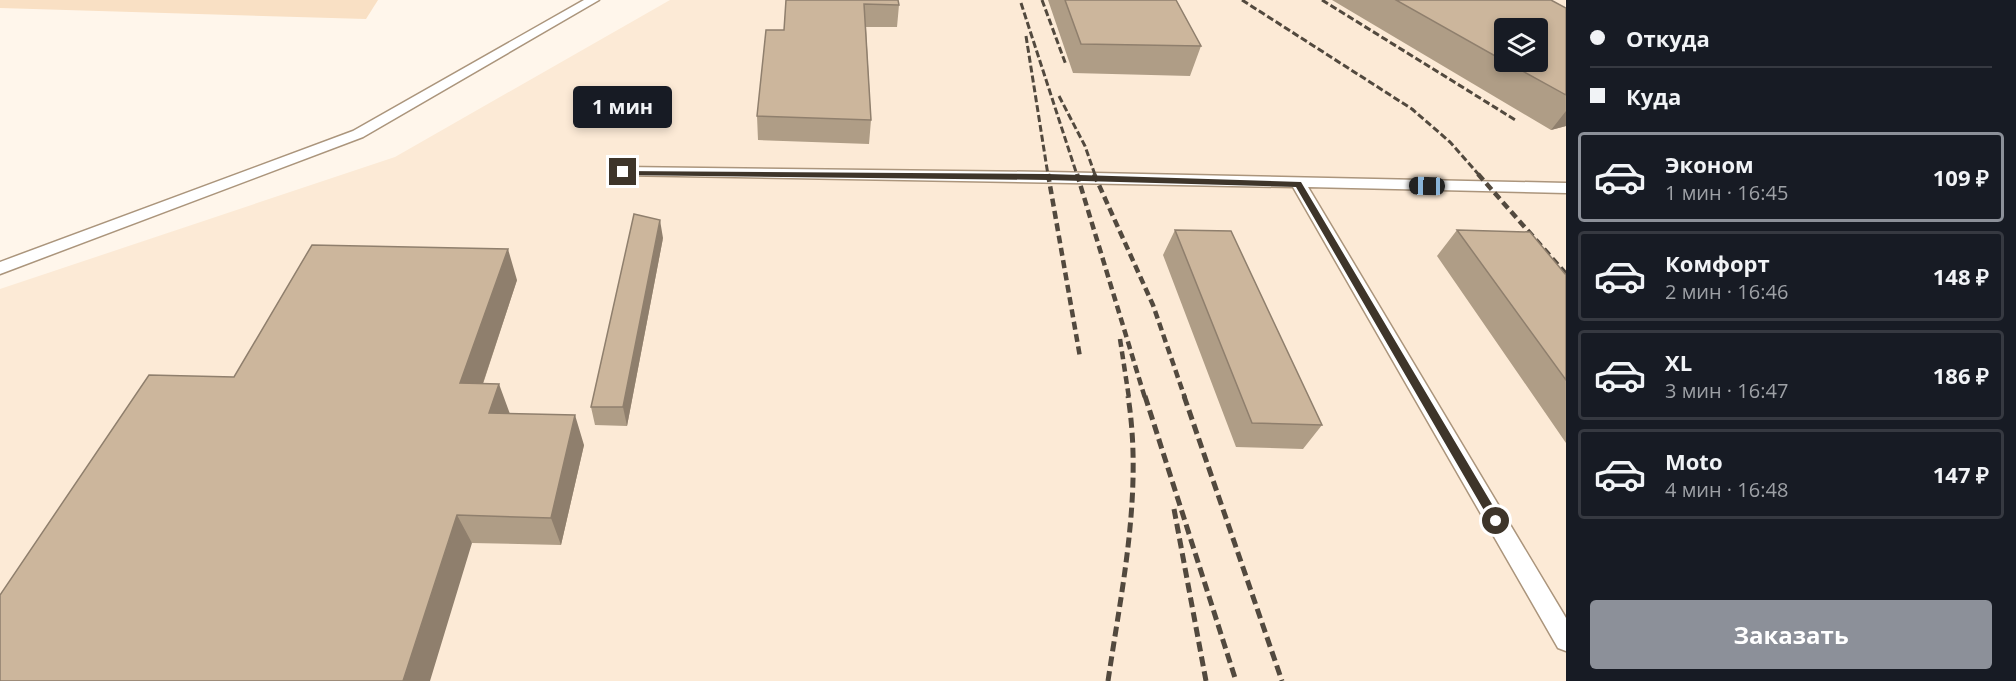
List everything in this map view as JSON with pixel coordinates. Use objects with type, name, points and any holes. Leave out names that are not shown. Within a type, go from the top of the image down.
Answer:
[{"type":"lane","points":[[0,268],[358,134],[594,0]]},
{"type":"lane","points":[[623,172],[1048,177],[1566,188]]},
{"type":"lane","points":[[1299,184],[1566,640]]},
{"type":"shaded area","points":[[0,0],[378,0],[366,19],[0,8]]},
{"type":"shaded area","points":[[670,0],[1566,0],[1566,681],[0,681],[0,289],[395,157]]},
{"type":"building","points":[[786,0],[898,0],[899,5],[864,4],[871,120],[757,116],[766,30],[784,30]]},
{"type":"building","points":[[1065,0],[1176,0],[1201,46],[1081,44]]},
{"type":"building","points":[[1396,0],[1551,0],[1566,8],[1566,95],[1524,72],[1548,72],[1548,18],[1494,18],[1494,55]]},
{"type":"building","points":[[634,214],[660,220],[623,407],[591,407]]},
{"type":"building","points":[[1175,230],[1231,231],[1322,425],[1252,423]]},
{"type":"building","points":[[1457,230],[1530,232],[1566,275],[1566,380]]},
{"type":"building","points":[[312,245],[508,249],[460,383],[499,384],[489,413],[575,415],[551,518],[457,515],[403,681],[0,681],[0,595],[149,375],[234,377]]},
{"type":"railway","points":[[1042,0],[1066,65]]},
{"type":"railway","points":[[1242,0],[1412,109],[1450,142],[1479,175]]},
{"type":"railway","points":[[1322,0],[1517,121]]},
{"type":"railway","points":[[1021,3],[1077,175]]},
{"type":"railway","points":[[1026,36],[1048,175]]},
{"type":"railway","points":[[1059,96],[1085,146],[1095,175]]},
{"type":"railway","points":[[1048,174],[1080,357]]},
{"type":"railway","points":[[1077,174],[1145,398]]},
{"type":"railway","points":[[1094,174],[1153,305],[1185,398]]},
{"type":"railway","points":[[1478,174],[1566,274]]},
{"type":"railway","points":[[1120,339],[1129,398]]},
{"type":"railway","points":[[1108,681],[1129,539],[1132,503],[1132,432],[1128,396]]},
{"type":"railway","points":[[1145,396],[1236,681]]},
{"type":"railway","points":[[1184,396],[1282,681]]},
{"type":"railway","points":[[1174,509],[1206,681]]},
{"type":"route","points":[[623,172],[1048,177],[1299,184],[1496,521]]}]
